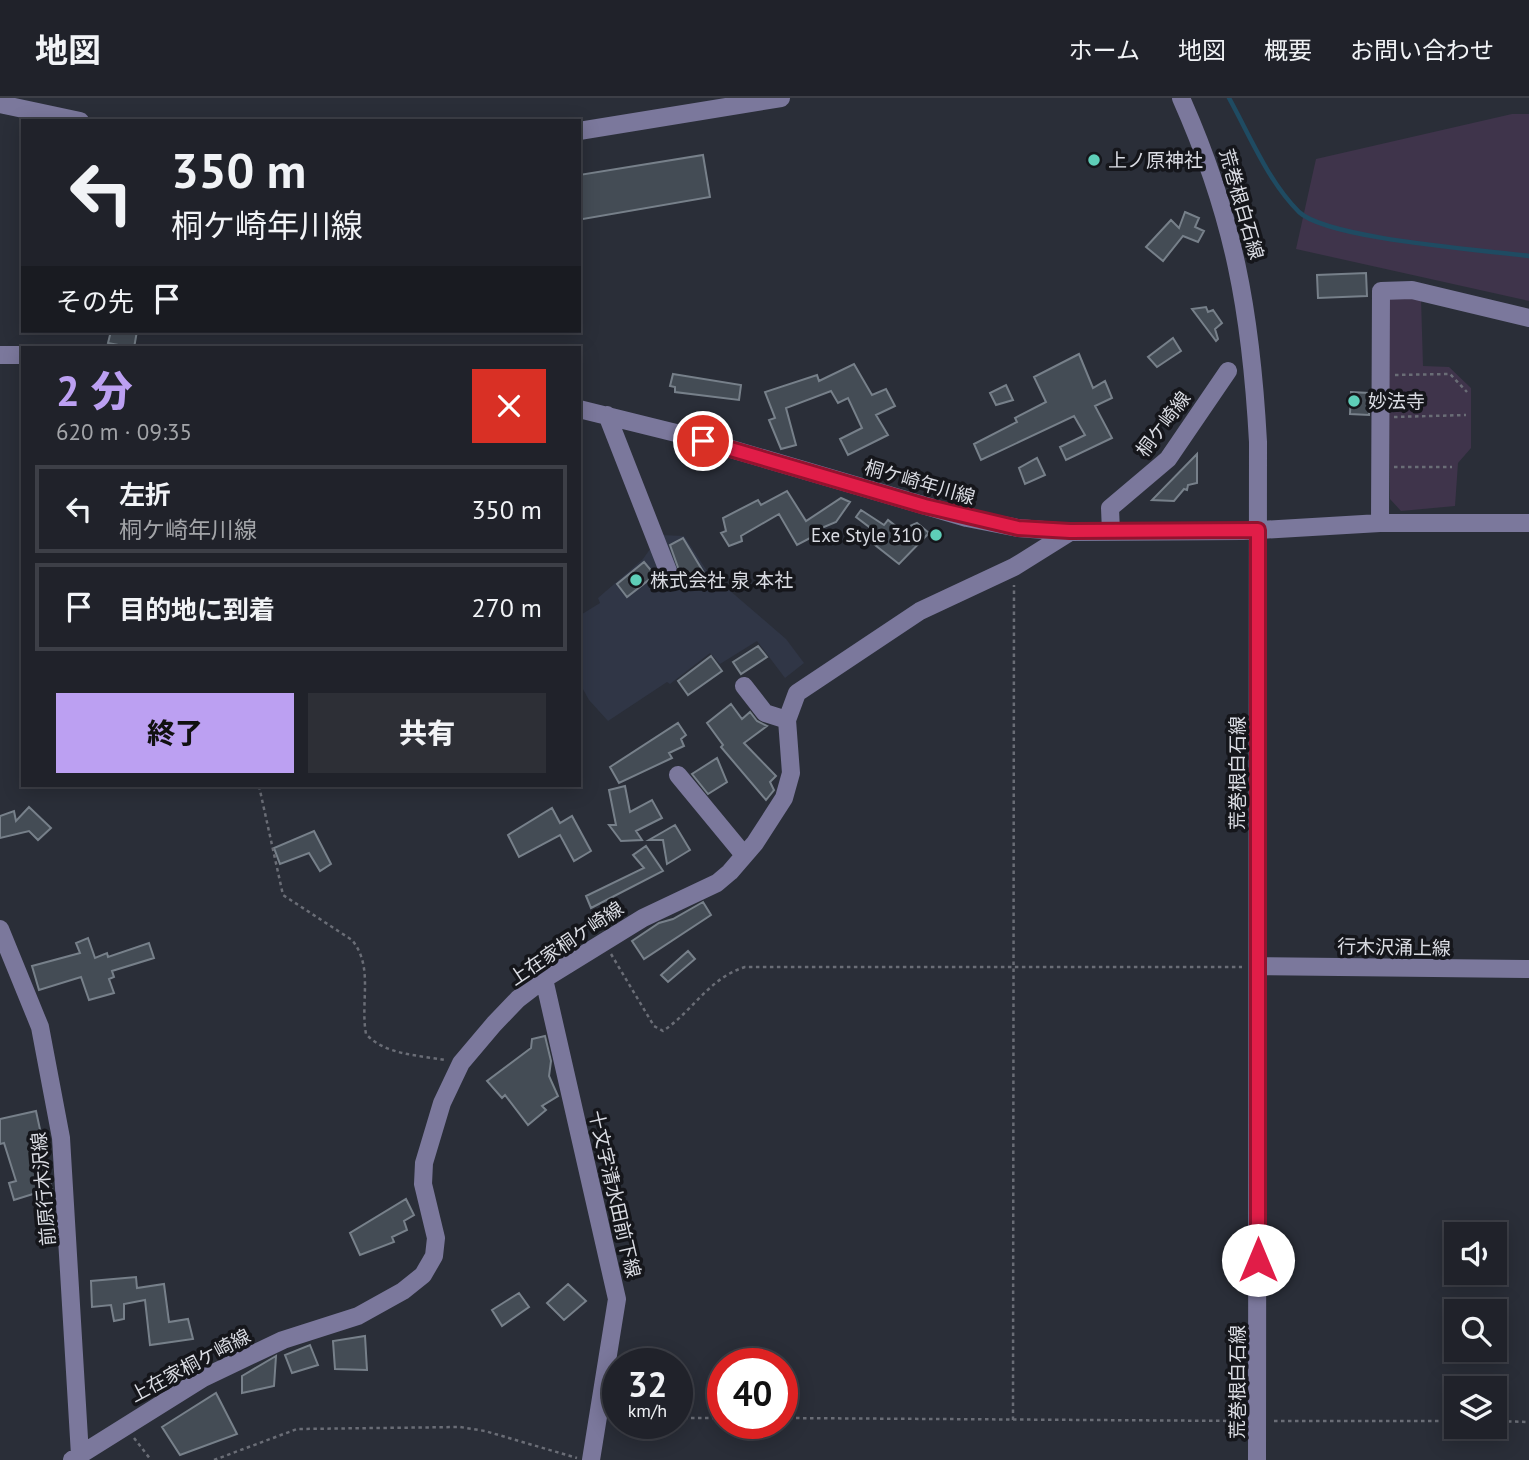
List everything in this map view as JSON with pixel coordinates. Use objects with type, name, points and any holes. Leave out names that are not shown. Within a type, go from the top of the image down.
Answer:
[{"type":"street","points":[[581,131],[781,98]]},
{"type":"street","name":"荒巻根白石線","points":[[1181,98],[1219,194],[1242,281],[1254,370],[1258,530],[1257,1460]]},
{"type":"street","points":[[0,104],[71,119]]},
{"type":"street","points":[[1380,523],[1381,291],[1412,290],[1529,318]]},
{"type":"street","points":[[0,355],[21,355]]},
{"type":"street","name":"桐ケ崎線","points":[[1111,531],[1110,508],[1168,459],[1228,371]]},
{"type":"street","name":"桐ケ崎年川線","points":[[581,409],[967,518],[1018,528],[1070,531],[1258,530],[1380,523],[1529,523]]},
{"type":"street","points":[[607,415],[670,576]]},
{"type":"street","points":[[744,687],[765,713],[787,720],[797,693],[920,611],[1014,567],[1070,531]]},
{"type":"street","name":"上在家桐ケ崎線","points":[[76,1457],[203,1378],[283,1340],[358,1316],[403,1291],[423,1275],[434,1256],[436,1238],[424,1184],[424,1163],[442,1103],[461,1063],[518,999],[544,979],[643,918],[717,883],[744,855],[784,798],[791,773],[787,720]]},
{"type":"street","points":[[678,775],[744,855]]},
{"type":"street","name":"前原行木沢線","points":[[0,929],[40,1027],[61,1138],[76,1457]]},
{"type":"street","name":"行木沢涌上線","points":[[1258,966],[1529,969]]},
{"type":"street","name":"十文字清水田前下線","points":[[544,979],[617,1299],[592,1460]]},
{"type":"path","points":[[1381,375],[1450,374],[1467,392]]},
{"type":"path","points":[[1381,418],[1413,418],[1429,414],[1454,418],[1466,415]]},
{"type":"path","points":[[1381,467],[1452,467]]},
{"type":"path","points":[[1013,1420],[1014,567]]},
{"type":"path","points":[[259,787],[283,895],[352,940],[360,950],[365,963],[366,1034],[375,1043],[398,1052],[461,1063]]},
{"type":"path","points":[[604,942],[654,1026],[663,1031],[715,982],[730,972],[745,967],[1258,966]]},
{"type":"path","points":[[798,1418],[1444,1421]]},
{"type":"path","points":[[1507,1422],[1529,1422]]},
{"type":"path","points":[[124,1425],[151,1460]]},
{"type":"path","points":[[214,1460],[297,1429],[460,1427],[485,1431],[584,1460]]},
{"type":"shaded area","points":[[1512,114],[1529,114],[1529,301],[1296,249],[1316,159]]},
{"type":"shaded area","points":[[1388,295],[1421,298],[1423,366],[1449,367],[1471,388],[1471,448],[1458,463],[1455,506],[1401,511],[1390,499]]},
{"type":"shaded area","points":[[660,535],[684,536],[707,571],[786,639],[804,663],[785,678],[757,641],[720,664],[710,653],[670,684],[667,682],[608,721],[589,700],[581,686],[581,615],[600,603],[598,598],[643,559]]},
{"type":"building","points":[[703,155],[710,197],[583,219],[581,175]]},
{"type":"building","points":[[1185,212],[1199,218],[1195,227],[1204,231],[1198,242],[1183,236],[1163,261],[1146,247],[1171,220],[1179,228]]},
{"type":"building","points":[[1366,273],[1367,296],[1318,298],[1317,275]]},
{"type":"building","points":[[1206,307],[1208,312],[1213,310],[1222,323],[1215,329],[1218,339],[1216,341],[1192,309]]},
{"type":"building","points":[[110,333],[137,333],[134,346],[108,343]]},
{"type":"building","points":[[1173,338],[1181,351],[1157,367],[1148,357]]},
{"type":"building","points":[[1079,354],[1093,388],[1105,381],[1112,398],[1095,406],[1112,438],[1066,460],[1060,447],[1085,435],[1074,416],[981,460],[974,444],[1017,422],[1015,418],[1046,402],[1034,377]]},
{"type":"building","points":[[854,364],[872,395],[886,389],[895,406],[876,415],[888,435],[848,455],[840,439],[862,428],[848,398],[838,403],[831,391],[786,408],[796,445],[781,449],[769,420],[775,418],[765,392],[817,375],[819,381]]},
{"type":"building","points":[[673,374],[741,385],[739,400],[675,392],[675,387],[670,386]]},
{"type":"building","points":[[1006,385],[1013,400],[996,405],[990,393]]},
{"type":"building","points":[[1351,392],[1369,393],[1369,415],[1350,414]]},
{"type":"building","points":[[1197,454],[1197,483],[1188,485],[1187,490],[1184,489],[1174,501],[1152,500]]},
{"type":"building","points":[[1037,458],[1045,475],[1025,484],[1019,468]]},
{"type":"building","points":[[787,491],[806,521],[841,498],[850,502],[836,522],[812,532],[814,536],[797,545],[779,514],[741,536],[742,541],[729,546],[721,533],[726,531],[723,518],[758,500],[761,505]]},
{"type":"building","points":[[861,510],[884,525],[888,520],[901,530],[917,523],[929,533],[899,564],[870,541],[877,533],[856,517]]},
{"type":"building","points":[[683,538],[707,578],[686,590],[670,545]]},
{"type":"building","name":"株式会社 泉 本社","points":[[644,562],[655,575],[627,597],[617,584]]},
{"type":"building","points":[[758,646],[767,657],[741,674],[733,662]]},
{"type":"building","points":[[711,656],[722,671],[688,695],[678,681]]},
{"type":"building","points":[[731,704],[742,719],[750,712],[757,721],[767,726],[744,743],[776,776],[770,782],[774,790],[766,800],[721,747],[723,745],[707,723]]},
{"type":"building","points":[[678,723],[686,735],[681,739],[684,746],[669,753],[672,758],[619,783],[610,767]]},
{"type":"building","points":[[717,758],[727,782],[708,794],[692,774]]},
{"type":"building","points":[[625,786],[630,812],[652,800],[662,818],[636,831],[642,840],[621,841],[609,825],[616,825],[609,790]]},
{"type":"building","points":[[29,807],[51,828],[38,840],[29,831],[0,838],[0,816],[14,811],[16,821]]},
{"type":"building","points":[[552,808],[560,823],[572,816],[591,851],[574,861],[560,835],[519,857],[508,835]]},
{"type":"building","points":[[675,825],[690,850],[667,864],[663,840],[649,840]]},
{"type":"building","points":[[314,831],[331,864],[320,871],[309,853],[280,864],[274,848]]},
{"type":"building","points":[[646,846],[663,871],[591,908],[586,896],[644,868],[633,855]]},
{"type":"building","points":[[703,902],[711,915],[644,959],[632,941],[659,923],[673,919]]},
{"type":"building","points":[[88,938],[95,958],[107,953],[108,957],[149,943],[154,958],[112,971],[114,977],[109,979],[114,993],[89,1000],[81,977],[39,990],[32,966],[80,953],[76,943]]},
{"type":"building","points":[[688,951],[695,959],[668,982],[661,975]]},
{"type":"building","points":[[545,1036],[551,1061],[549,1076],[558,1096],[542,1106],[546,1110],[528,1125],[505,1095],[502,1098],[487,1081],[531,1048],[532,1039]]},
{"type":"building","points":[[36,1111],[46,1157],[43,1158],[52,1188],[14,1200],[9,1183],[16,1181],[4,1143],[0,1144],[0,1119]]},
{"type":"building","points":[[406,1199],[414,1215],[404,1221],[407,1230],[392,1237],[394,1242],[360,1255],[350,1233]]},
{"type":"building","points":[[136,1277],[137,1288],[164,1284],[169,1322],[188,1319],[193,1339],[150,1345],[145,1300],[124,1304],[124,1319],[114,1321],[111,1305],[92,1307],[91,1281]]},
{"type":"building","points":[[568,1284],[586,1301],[564,1320],[547,1303]]},
{"type":"building","points":[[519,1293],[529,1307],[502,1326],[492,1310]]},
{"type":"building","points":[[365,1336],[367,1370],[335,1369],[333,1341]]},
{"type":"building","points":[[310,1345],[318,1365],[292,1373],[285,1355]]},
{"type":"building","points":[[276,1356],[274,1386],[242,1393],[242,1376]]},
{"type":"building","points":[[216,1393],[237,1434],[180,1455],[162,1427]]},
{"type":"waterway","points":[[1229,98],[1260,158],[1278,186],[1299,212],[1315,221],[1408,242],[1529,256]]},
{"type":"place","name":"上ノ原神社","points":[[1094,160]]},
{"type":"place","name":"妙法寺","points":[[1354,401]]},
{"type":"place","name":"Exe Style 310","points":[[936,535]]},
{"type":"place","name":"株式会社 泉 本社","points":[[636,580]]},
{"type":"route","points":[[703,441],[967,518],[1018,528],[1070,531],[1258,530],[1258,1260]]}]
